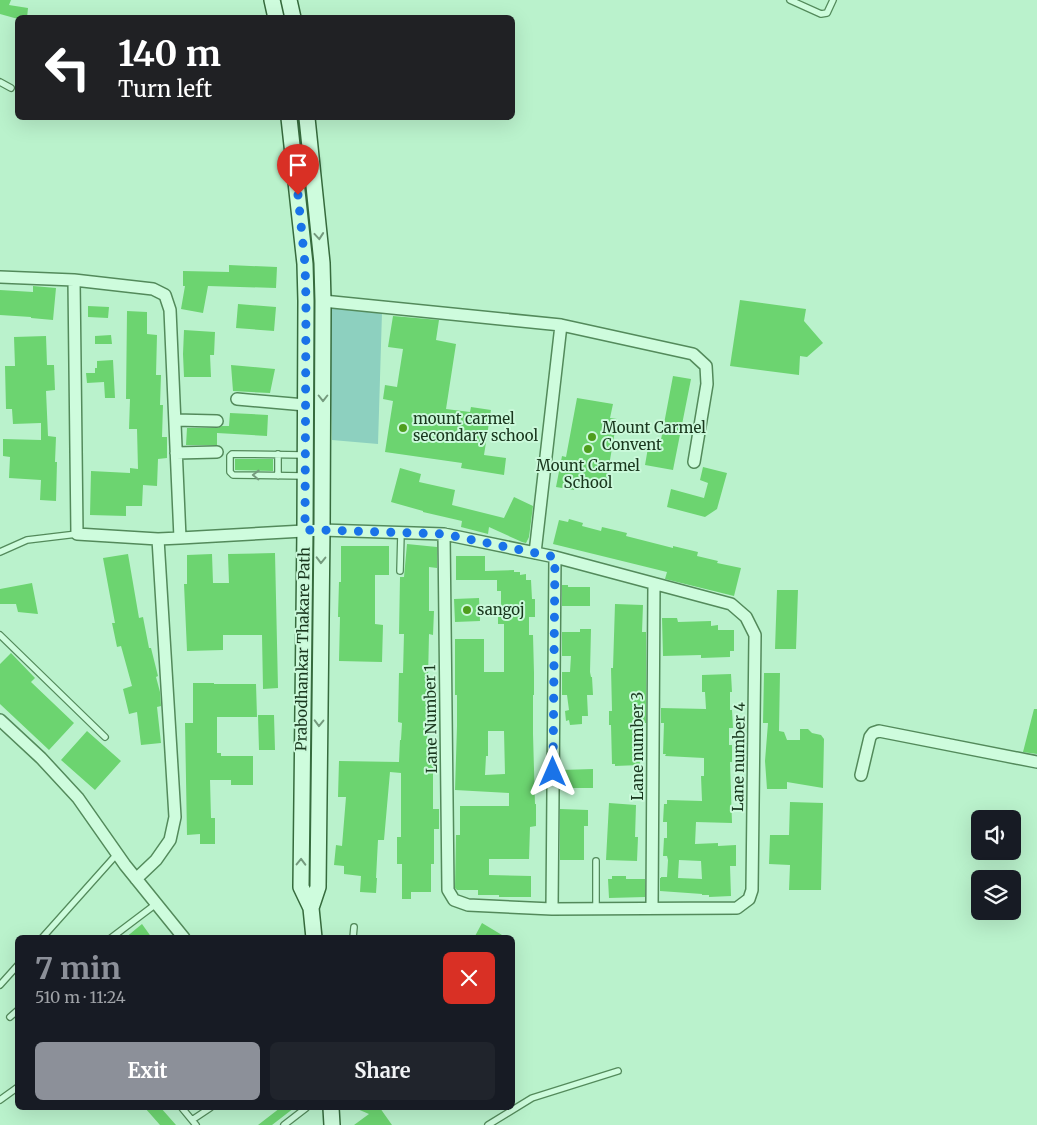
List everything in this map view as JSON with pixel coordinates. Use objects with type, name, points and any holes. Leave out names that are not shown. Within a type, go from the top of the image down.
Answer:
[{"type":"main road","points":[[272,0],[275,15]]},
{"type":"main road","points":[[289,0],[293,15]]},
{"type":"main road","name":"Prabodhankar Thakare Path","points":[[290,120],[305,264],[305,530],[301,887],[312,908]]},
{"type":"main road","name":"Prabodhankar Thakare Path","points":[[307,120],[321,255],[323,301],[318,887],[312,908],[314,935]]},
{"type":"main road","points":[[330,1110],[332,1125]]},
{"type":"street","points":[[0,277],[74,280],[153,289],[165,295],[170,310],[179,420],[180,538]]},
{"type":"street","points":[[74,280],[77,534],[158,539],[305,530],[444,534],[555,557],[654,584]]},
{"type":"street","points":[[323,301],[561,325],[692,354],[706,366],[707,384],[694,462]]},
{"type":"street","points":[[535,553],[561,325]]},
{"type":"street","points":[[238,399],[305,405]]},
{"type":"street","points":[[179,420],[217,420]]},
{"type":"street","points":[[180,453],[217,452]]},
{"type":"street","name":"Lane Number 1","points":[[444,534],[448,890],[454,900],[468,905],[552,909]]},
{"type":"street","points":[[136,879],[156,860],[170,840],[175,817],[158,539]]},
{"type":"street","points":[[555,557],[552,909],[652,908]]},
{"type":"street","name":"Lane number 4","points":[[652,908],[737,908],[750,899],[752,890],[755,634],[746,617],[731,604],[654,584]]},
{"type":"street","name":"Lane number 3","points":[[652,908],[654,584]]},
{"type":"street","points":[[0,720],[41,758],[78,798],[117,854],[182,935]]},
{"type":"street","points":[[861,775],[870,737],[873,733],[879,732],[1037,762]]},
{"type":"lane","points":[[790,0],[821,14],[827,13],[833,0]]},
{"type":"lane","points":[[0,82],[11,88]]},
{"type":"lane","points":[[305,454],[230,454],[230,472],[233,475],[305,476]]},
{"type":"lane","points":[[278,454],[278,476]]},
{"type":"lane","points":[[400,571],[401,533]]},
{"type":"lane","points":[[0,552],[27,540],[77,534]]},
{"type":"lane","points":[[0,635],[105,737]]},
{"type":"lane","points":[[45,935],[117,854]]},
{"type":"lane","points":[[596,860],[596,909]]},
{"type":"lane","points":[[115,935],[156,904]]},
{"type":"lane","points":[[353,935],[354,927]]},
{"type":"lane","points":[[0,984],[15,968]]},
{"type":"lane","points":[[10,1016],[15,1012]]},
{"type":"lane","points":[[515,1108],[532,1098],[618,1071]]},
{"type":"lane","points":[[0,1100],[15,1088]]},
{"type":"lane","points":[[184,1110],[194,1123],[208,1110]]},
{"type":"lane","points":[[284,1125],[303,1110]]},
{"type":"lane","points":[[488,1125],[512,1110]]},
{"type":"shaded area","points":[[329,308],[382,312],[378,444],[332,440]]},
{"type":"building","points":[[0,0],[11,0],[9,5],[28,8],[27,15],[15,15],[15,18],[0,14]]},
{"type":"building","points":[[229,265],[277,267],[276,288],[208,286],[203,313],[181,309],[185,286],[183,286],[183,271],[229,272]]},
{"type":"building","points":[[33,286],[56,288],[53,320],[0,315],[0,290],[33,292]]},
{"type":"building","points":[[740,300],[806,309],[804,321],[823,343],[807,357],[800,356],[799,375],[730,366]]},
{"type":"building","points":[[238,304],[276,307],[274,331],[236,328]]},
{"type":"building","points":[[88,306],[109,307],[108,318],[88,317]]},
{"type":"building","points":[[127,311],[147,312],[147,334],[157,335],[156,375],[161,375],[160,405],[163,405],[162,437],[167,437],[167,458],[158,459],[157,486],[143,485],[142,506],[126,506],[126,516],[90,515],[91,471],[130,473],[130,468],[138,469],[137,429],[129,429],[130,399],[126,399]]},
{"type":"building","points":[[393,316],[439,320],[436,340],[456,344],[446,409],[470,412],[471,407],[491,410],[484,455],[506,458],[504,475],[461,468],[462,463],[385,452],[393,401],[383,399],[385,385],[397,387],[403,349],[388,347]]},
{"type":"building","points":[[184,330],[215,332],[214,355],[210,355],[211,377],[184,377]]},
{"type":"building","points":[[111,335],[112,344],[95,344],[95,336]]},
{"type":"building","points":[[46,336],[47,365],[54,365],[55,390],[46,391],[48,436],[56,437],[56,501],[40,500],[41,480],[9,478],[10,457],[3,456],[3,439],[41,440],[41,423],[13,424],[12,409],[6,409],[5,366],[15,366],[14,337]]},
{"type":"building","points":[[113,360],[115,398],[105,398],[104,382],[87,383],[86,373],[95,373],[97,361]]},
{"type":"building","points":[[231,365],[275,369],[270,393],[233,391]]},
{"type":"building","points":[[673,376],[691,379],[673,470],[645,465],[649,442],[660,445]]},
{"type":"building","name":"Mount Carmel Convent","points":[[577,398],[613,404],[610,418],[617,419],[605,489],[575,483],[574,490],[556,487],[562,456],[566,457]]},
{"type":"building","points":[[230,413],[268,415],[267,436],[217,433],[217,445],[186,445],[187,428],[229,426]]},
{"type":"building","points":[[235,459],[273,459],[273,471],[235,470]]},
{"type":"building","points":[[703,467],[727,473],[717,509],[705,517],[667,507],[671,489],[704,498],[708,483],[700,480]]},
{"type":"building","points":[[400,468],[421,474],[419,482],[455,490],[452,505],[504,518],[514,497],[533,506],[529,537],[526,543],[489,527],[488,534],[461,527],[462,521],[391,502]]},
{"type":"building","points":[[569,519],[583,523],[582,526],[601,531],[602,527],[627,533],[626,536],[673,548],[673,546],[698,552],[697,556],[741,568],[734,596],[665,579],[667,572],[553,544],[559,520],[568,522]]},
{"type":"building","points":[[407,544],[437,547],[437,568],[429,567],[429,611],[434,611],[433,635],[429,634],[428,679],[435,679],[435,700],[433,700],[432,724],[428,724],[427,740],[433,740],[433,809],[439,809],[439,829],[434,829],[434,864],[431,864],[431,892],[411,892],[411,899],[402,899],[402,864],[397,864],[397,837],[401,837],[401,773],[390,772],[384,840],[378,840],[376,893],[360,892],[361,876],[344,874],[344,866],[334,865],[336,845],[342,846],[346,797],[338,797],[339,761],[399,762],[402,723],[398,722],[399,673],[403,673],[404,634],[399,634],[400,577],[404,577]]},
{"type":"building","points":[[341,546],[389,546],[389,575],[375,575],[375,624],[383,625],[382,662],[339,661],[340,617],[338,617],[339,582],[341,582]]},
{"type":"building","points":[[275,553],[278,688],[263,689],[262,635],[223,635],[223,650],[187,651],[184,584],[187,584],[187,555],[212,554],[213,583],[229,583],[228,554]]},
{"type":"building","points":[[128,554],[139,618],[143,617],[149,648],[151,648],[158,676],[156,677],[161,706],[157,707],[161,743],[141,745],[137,712],[129,714],[123,689],[132,686],[121,646],[117,647],[112,623],[115,623],[103,558]]},
{"type":"building","points":[[456,556],[485,556],[485,571],[514,570],[514,572],[520,572],[520,575],[526,574],[526,580],[531,580],[532,599],[535,599],[535,617],[529,617],[529,635],[533,635],[533,734],[536,826],[530,827],[529,859],[489,859],[489,875],[531,876],[531,897],[478,895],[478,890],[457,890],[455,888],[456,835],[460,835],[460,806],[509,806],[509,793],[455,790],[457,695],[455,695],[455,639],[484,639],[484,672],[504,672],[504,624],[498,624],[498,608],[501,608],[501,591],[497,591],[497,580],[456,580]],"holes":[[[488,731],[504,731],[505,774],[485,775],[486,756],[488,756]]]},
{"type":"building","points":[[32,583],[38,614],[18,612],[16,604],[0,604],[0,589]]},
{"type":"building","points":[[562,585],[568,585],[568,587],[590,587],[590,606],[562,606]]},
{"type":"building","points":[[777,590],[798,590],[796,649],[775,649]]},
{"type":"building","name":"sangoj","points":[[479,598],[480,621],[455,622],[454,599]]},
{"type":"building","points":[[615,604],[643,605],[642,632],[646,632],[646,723],[640,723],[641,729],[637,729],[640,765],[615,766],[615,764],[612,764],[609,711],[612,711],[611,668],[613,668]]},
{"type":"building","points":[[662,618],[677,618],[678,622],[711,621],[711,626],[718,625],[718,630],[734,630],[734,651],[730,651],[730,657],[701,658],[701,655],[663,656]]},
{"type":"building","points":[[580,629],[591,629],[590,672],[593,695],[587,695],[588,716],[582,716],[582,724],[570,725],[569,720],[566,721],[565,711],[569,710],[567,695],[562,695],[562,672],[570,672],[571,656],[562,656],[562,632],[580,632]]},
{"type":"building","points":[[11,653],[35,678],[31,682],[74,723],[49,750],[0,704],[0,664]]},
{"type":"building","points":[[764,673],[780,673],[779,731],[784,732],[787,740],[800,740],[800,729],[808,729],[812,733],[821,735],[824,739],[823,788],[787,782],[787,789],[767,789],[765,761],[768,723],[763,723]]},
{"type":"building","points":[[731,674],[730,710],[732,710],[733,728],[729,728],[729,745],[732,745],[732,762],[730,762],[732,823],[696,822],[695,844],[718,843],[718,846],[736,845],[736,866],[730,866],[731,896],[709,897],[709,895],[702,894],[660,891],[660,878],[667,877],[668,860],[667,856],[663,856],[664,838],[667,838],[667,822],[663,822],[664,804],[667,804],[667,800],[702,801],[701,776],[704,776],[704,758],[665,756],[666,754],[663,754],[664,723],[661,723],[661,708],[706,709],[705,692],[702,692],[702,675]],"holes":[[[679,860],[701,861],[702,879],[678,878]]]},
{"type":"building","points":[[193,683],[256,684],[257,717],[217,717],[217,753],[221,753],[221,756],[253,756],[253,785],[231,785],[231,780],[210,780],[211,818],[215,818],[215,844],[200,844],[200,834],[187,835],[185,723],[193,723]]},
{"type":"building","points":[[1034,709],[1037,709],[1037,754],[1023,752]]},
{"type":"building","points":[[258,715],[274,715],[275,750],[259,750]]},
{"type":"building","points":[[87,731],[121,761],[95,790],[61,760]]},
{"type":"building","points":[[593,769],[593,788],[561,788],[561,770]]},
{"type":"building","points":[[790,802],[823,803],[821,890],[789,890],[790,865],[769,864],[770,835],[789,835]]},
{"type":"building","points":[[609,803],[636,805],[635,837],[638,837],[637,861],[606,860]]},
{"type":"building","points":[[560,809],[588,810],[588,826],[584,826],[584,860],[560,860]]},
{"type":"building","points":[[612,876],[626,876],[626,879],[645,879],[645,897],[609,898],[608,879],[612,879]]},
{"type":"building","points":[[482,923],[502,935],[476,935]]},
{"type":"building","points":[[142,924],[150,935],[129,935]]},
{"type":"building","points":[[147,1110],[163,1110],[176,1125],[160,1125]]},
{"type":"building","points":[[277,1110],[291,1110],[272,1125],[258,1125]]},
{"type":"building","points":[[360,1110],[381,1110],[392,1125],[354,1125],[369,1114]]},
{"type":"place","name":"mount carmel secondary school","points":[[403,428]]},
{"type":"place","name":"Mount Carmel Convent","points":[[592,437]]},
{"type":"place","name":"Mount Carmel School","points":[[588,449]]},
{"type":"place","name":"sangoj","points":[[467,610]]},
{"type":"route","points":[[298,195],[305,264],[306,301],[305,530],[444,534],[555,557],[553,772]]}]
